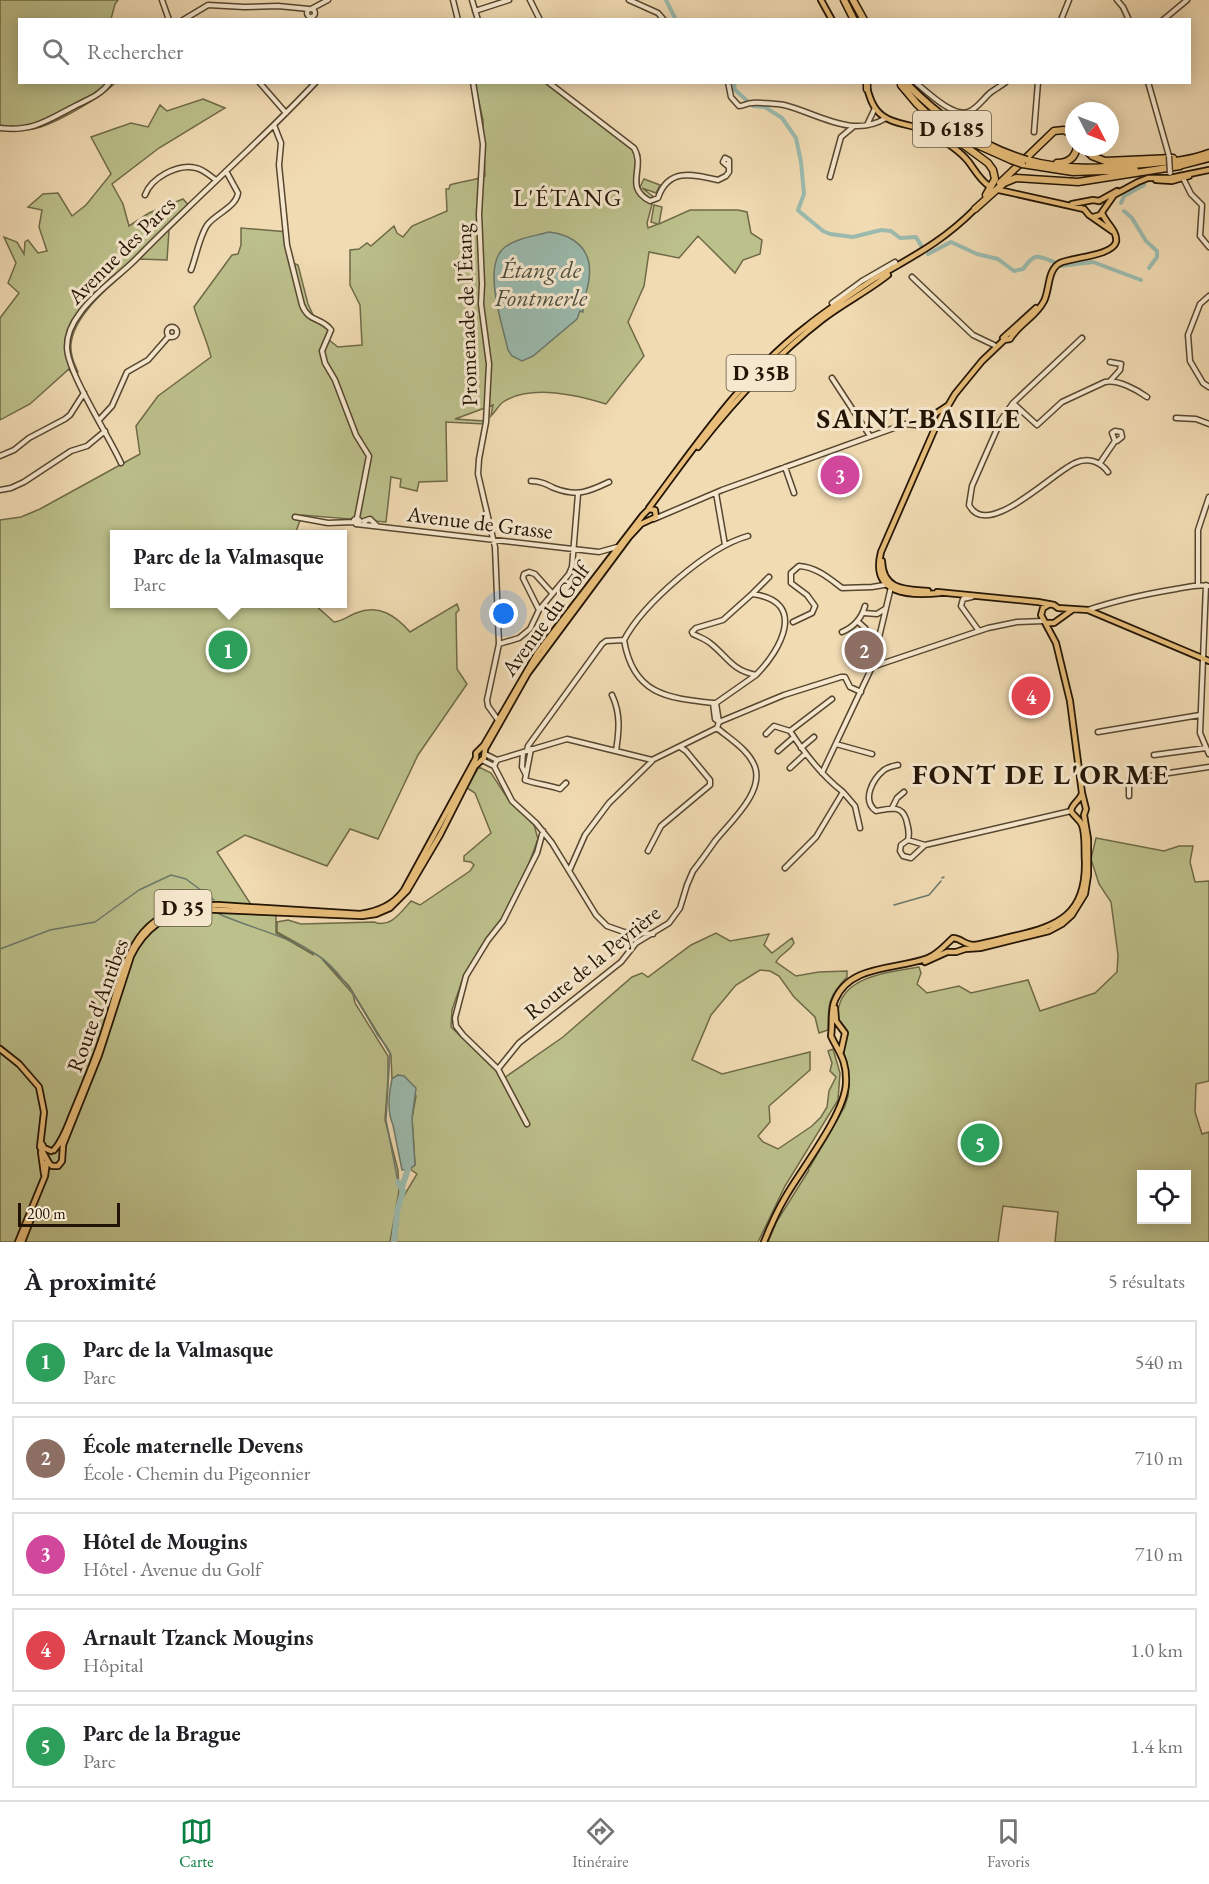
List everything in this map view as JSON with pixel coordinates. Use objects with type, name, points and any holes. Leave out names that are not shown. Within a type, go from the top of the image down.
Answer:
[{"type":"highway","points":[[844,0],[853,18]]},
{"type":"highway","points":[[851,0],[859,18]]},
{"type":"highway","points":[[851,0],[863,18]]},
{"type":"highway","points":[[903,84],[917,104],[946,132],[991,166],[995,176],[993,184],[975,209]]},
{"type":"highway","name":"D 6185","points":[[903,84],[931,113],[975,144],[1025,162],[1059,171],[1087,173],[1180,166],[1209,158]]},
{"type":"highway","points":[[975,209],[1037,146],[1057,130],[1065,130]]},
{"type":"highway","points":[[1093,156],[1111,161],[1178,157],[1209,152]]},
{"type":"highway","name":"D 6185","points":[[1025,162],[1074,168],[1113,167],[1179,161],[1209,152]]},
{"type":"highway","points":[[1025,162],[1062,163],[1072,156]]},
{"type":"highway","points":[[975,209],[1004,183],[1016,178],[1078,183],[1180,166]]},
{"type":"main road","points":[[821,0],[831,18]]},
{"type":"main road","points":[[865,84],[874,109],[884,119],[929,135],[970,166],[978,178],[989,186]]},
{"type":"main road","points":[[1143,180],[1172,181],[1209,170]]},
{"type":"main road","points":[[1068,205],[1099,201],[1110,193],[1143,180],[1197,173]]},
{"type":"main road","points":[[1093,217],[1102,212],[1114,195],[1122,189]]},
{"type":"main road","points":[[999,190],[1087,210],[1114,234]]},
{"type":"main road","points":[[1087,210],[1091,201]]},
{"type":"main road","points":[[955,394],[972,372],[1044,302],[1053,271],[1059,264],[1110,249],[1115,243],[1114,234],[1102,212],[1103,206],[1099,201]]},
{"type":"main road","name":"D 35B","points":[[647,510],[759,370],[804,328],[850,295],[939,241],[975,209]]},
{"type":"main road","points":[[940,592],[912,594],[897,591],[888,583],[882,562],[888,538],[936,426],[965,375],[994,345],[1008,336]]},
{"type":"main road","points":[[932,438],[924,419],[949,405]]},
{"type":"main road","points":[[935,414],[940,418]]},
{"type":"main road","name":"D 35B","points":[[656,511],[660,496],[715,424]]},
{"type":"main road","points":[[927,427],[936,426]]},
{"type":"main road","points":[[647,510],[656,511],[656,517],[651,520],[646,518],[647,510]]},
{"type":"main road","name":"Avenue du Golf","points":[[483,752],[502,712],[538,652],[647,510]]},
{"type":"main road","name":"Avenue du Golf","points":[[483,752],[528,673],[638,527],[651,520]]},
{"type":"main road","points":[[607,561],[614,557]]},
{"type":"main road","points":[[888,583],[903,589],[1088,610],[1209,661]]},
{"type":"main road","points":[[764,1242],[784,1198],[842,1104],[846,1082],[841,1051],[845,1033],[835,1017],[835,1008],[841,993],[852,982],[866,976],[928,961],[952,951],[1045,933],[1058,927],[1072,915],[1083,897],[1088,880],[1088,839],[1084,815],[1086,809],[1070,701],[1053,635],[1041,613],[1030,602]]},
{"type":"main road","points":[[1041,613],[1048,605]]},
{"type":"main road","points":[[1058,608],[1059,619]]},
{"type":"main road","points":[[1045,622],[1054,623],[1074,609]]},
{"type":"main road","points":[[1053,635],[1054,623]]},
{"type":"main road","points":[[479,759],[476,753],[483,752]]},
{"type":"main road","points":[[479,759],[483,752]]},
{"type":"main road","name":"Route d'Antibes","points":[[62,1155],[66,1138],[99,1055],[127,964],[139,941],[150,928],[175,914],[196,909],[348,916],[376,914],[390,908],[403,896],[479,759]]},
{"type":"main road","points":[[841,1051],[831,1036],[833,1030],[831,1012],[834,1002],[846,984],[855,977],[926,958],[938,953],[955,938],[974,945],[1037,931],[1052,926],[1068,914],[1078,900],[1085,880],[1083,832],[1077,817],[1071,811],[1082,794]]},
{"type":"main road","points":[[1076,803],[1084,805]]},
{"type":"main road","points":[[1077,817],[1084,815]]},
{"type":"main road","name":"Route d'Antibes","points":[[52,1151],[63,1137],[95,1060],[128,955],[136,940],[149,926],[173,911],[203,905],[346,914],[374,912],[388,906],[401,895],[433,843]]},
{"type":"main road","points":[[961,950],[963,942]]},
{"type":"main road","points":[[948,944],[952,951]]},
{"type":"main road","points":[[833,1030],[840,1028]]},
{"type":"main road","points":[[835,1041],[842,1040]]},
{"type":"main road","points":[[0,1049],[39,1087],[44,1113],[40,1144],[44,1172],[37,1198]]},
{"type":"main road","points":[[20,1242],[48,1177],[62,1161],[62,1155],[40,1144]]},
{"type":"main road","points":[[40,1144],[50,1165],[56,1166]]},
{"type":"main road","points":[[20,1242],[52,1151]]},
{"type":"street","points":[[162,0],[168,18]]},
{"type":"street","points":[[293,0],[298,6],[312,14],[328,0]]},
{"type":"street","points":[[453,0],[458,18]]},
{"type":"street","points":[[472,0],[477,18]]},
{"type":"street","points":[[475,10],[509,0]]},
{"type":"street","points":[[530,0],[539,18]]},
{"type":"street","points":[[629,0],[658,13],[662,18]]},
{"type":"street","points":[[1062,18],[1069,0]]},
{"type":"street","points":[[1165,18],[1187,0]]},
{"type":"street","points":[[1121,1],[1128,18]]},
{"type":"street","points":[[186,18],[208,5],[298,6]]},
{"type":"street","points":[[0,128],[28,128],[49,121],[98,95],[109,84]]},
{"type":"street","points":[[261,84],[286,113]]},
{"type":"street","name":"Avenue des Parcs","points":[[121,463],[84,393],[67,350],[71,329],[81,311],[314,84]]},
{"type":"street","name":"Promenade de l'Étang","points":[[472,84],[483,144],[479,214],[481,304],[489,364],[486,422],[478,474],[494,540],[499,644],[487,700],[491,710]]},
{"type":"street","points":[[551,84],[634,148],[638,154],[637,190],[650,201],[658,198],[667,180],[685,174],[722,179],[729,172],[729,167]]},
{"type":"street","points":[[729,84],[733,100],[738,106],[749,103],[783,105],[852,126],[867,126],[884,119]]},
{"type":"street","points":[[917,84],[941,103],[955,111],[965,113],[971,111],[1003,84]]},
{"type":"street","points":[[1034,132],[1038,84]]},
{"type":"street","points":[[1149,84],[1169,156],[1171,176]]},
{"type":"street","points":[[867,126],[874,109]]},
{"type":"street","points":[[274,125],[281,143],[279,165],[286,245],[305,314],[327,325],[331,330],[322,351],[325,363],[335,380],[356,435],[369,456],[359,521]]},
{"type":"street","points":[[830,177],[841,137],[852,126]]},
{"type":"street","points":[[144,195],[152,183],[180,169],[197,168],[216,180]]},
{"type":"street","points":[[191,270],[205,229],[238,197],[226,171]]},
{"type":"street","points":[[1158,181],[1171,176],[1183,178],[1191,194],[1202,205],[1200,236],[1209,247]]},
{"type":"street","points":[[832,303],[862,281],[895,262],[896,268]]},
{"type":"street","points":[[912,277],[973,336],[994,345]]},
{"type":"street","points":[[1209,296],[1202,301],[1196,319],[1188,332],[1189,356],[1203,383],[1209,387]]},
{"type":"street","points":[[99,420],[112,406],[127,372],[148,360],[169,336]]},
{"type":"street","points":[[1082,338],[1013,403],[1001,420],[972,486],[969,505],[976,515],[983,517],[994,514],[1023,500],[1075,462],[1100,463],[1108,472]]},
{"type":"street","points":[[1013,403],[1037,425],[1062,402],[1110,381],[1120,370],[1121,364],[1110,362]]},
{"type":"street","points":[[832,378],[870,436]]},
{"type":"street","points":[[1110,381],[1139,391],[1147,397]]},
{"type":"street","points":[[0,456],[65,419],[84,393]]},
{"type":"street","points":[[1176,418],[1196,419],[1209,424]]},
{"type":"street","name":"Avenue du Golf","points":[[916,424],[924,419]]},
{"type":"street","name":"Avenue du Golf","points":[[651,520],[716,493],[905,424],[927,427]]},
{"type":"street","points":[[0,490],[24,482],[71,451],[87,446],[105,431]]},
{"type":"street","points":[[1100,463],[1114,441]]},
{"type":"street","points":[[785,467],[794,493]]},
{"type":"street","points":[[531,481],[538,481],[567,493],[578,494],[609,482]]},
{"type":"street","points":[[716,493],[725,545]]},
{"type":"street","points":[[499,644],[526,633],[534,623],[539,610],[569,574],[574,549],[578,494]]},
{"type":"street","points":[[1198,585],[1198,530],[1209,497]]},
{"type":"street","points":[[656,511],[666,514]]},
{"type":"street","name":"Avenue de Grasse","points":[[295,517],[328,523],[359,521],[377,526],[599,552],[617,547]]},
{"type":"street","points":[[748,536],[725,545],[657,598],[642,614],[624,640],[634,671],[650,688],[660,694],[678,699],[714,703],[756,675],[774,655],[784,634],[786,626],[782,611],[777,604],[771,598],[752,594]]},
{"type":"street","points":[[599,552],[607,561]]},
{"type":"street","points":[[793,622],[812,613],[815,606],[807,595],[791,583],[791,573],[799,566],[812,568],[842,588],[849,590],[877,587],[888,583],[885,609],[872,667],[822,773]]},
{"type":"street","points":[[539,610],[523,578],[524,574],[529,572],[535,574],[552,593]]},
{"type":"street","points":[[756,675],[744,673],[736,668],[712,645],[692,632],[696,628],[723,620],[769,577]]},
{"type":"street","points":[[1088,610],[1118,600],[1208,585],[1202,658],[1200,733],[1209,754]]},
{"type":"street","points":[[979,631],[962,608],[961,602],[965,598],[982,597]]},
{"type":"street","points":[[842,632],[853,626],[864,613],[864,606]]},
{"type":"street","points":[[864,613],[877,614],[885,609]]},
{"type":"street","points":[[1033,622],[1041,613]]},
{"type":"street","points":[[857,621],[865,628]]},
{"type":"street","points":[[872,667],[979,631],[1017,622],[1045,622]]},
{"type":"street","points":[[526,774],[522,767],[528,746],[602,644],[606,641],[624,640]]},
{"type":"street","points":[[719,722],[784,695],[841,676],[845,677],[850,687],[861,692]]},
{"type":"street","points":[[612,695],[618,708],[620,728],[616,751]]},
{"type":"street","points":[[789,731],[832,699]]},
{"type":"street","points":[[570,869],[585,835],[609,803],[652,760],[717,728],[719,722],[714,703]]},
{"type":"street","points":[[491,710],[502,712]]},
{"type":"street","points":[[491,710],[498,720]]},
{"type":"street","points":[[1098,732],[1201,716]]},
{"type":"street","points":[[766,734],[774,726],[789,731],[805,754],[855,806],[860,828]]},
{"type":"street","name":"Route de la Peyrière","points":[[498,1069],[519,1043],[621,962],[636,944],[669,923],[680,908],[693,871],[751,796],[755,786],[756,769],[752,760],[717,728]]},
{"type":"street","points":[[778,751],[794,737]]},
{"type":"street","points":[[801,748],[814,737]]},
{"type":"street","points":[[483,752],[496,760],[567,739],[652,760]]},
{"type":"street","points":[[1202,741],[1209,741]]},
{"type":"street","points":[[836,744],[872,754]]},
{"type":"street","points":[[648,851],[661,826],[710,785],[710,780],[687,751],[680,747]]},
{"type":"street","points":[[1154,755],[1206,748]]},
{"type":"street","points":[[527,751],[525,780],[544,783],[560,789],[566,783]]},
{"type":"street","points":[[790,768],[805,754]]},
{"type":"street","points":[[479,759],[494,766],[512,801],[543,831],[570,869],[596,915],[608,926],[624,932],[654,934]]},
{"type":"street","points":[[494,766],[496,760]]},
{"type":"street","points":[[898,765],[883,771],[871,786],[868,798],[873,810],[892,808],[904,813],[909,830],[908,840]]},
{"type":"street","points":[[1129,796],[1129,779],[1209,767]]},
{"type":"street","points":[[785,868],[819,833],[843,792]]},
{"type":"street","points":[[892,808],[897,798],[904,792]]},
{"type":"street","points":[[924,845],[917,854],[908,858],[901,853],[901,845],[908,840],[924,845],[1071,811]]},
{"type":"street","points":[[527,1124],[498,1069],[463,1035],[456,1026],[455,1018],[466,976],[508,912],[537,853],[543,831]]},
{"type":"street","points":[[914,841],[918,846],[917,854]]},
{"type":"green space","points":[[0,0],[118,0],[111,18],[18,18],[18,84],[114,84],[88,103],[53,122],[29,130],[0,130]]},
{"type":"green space","points":[[475,84],[546,84],[640,155],[639,187],[644,179],[660,185],[656,193],[642,188],[654,197],[647,223],[648,228],[658,224],[651,222],[654,205],[662,207],[659,224],[690,210],[747,212],[751,233],[762,240],[760,254],[743,260],[735,273],[698,236],[679,258],[649,252],[644,286],[628,322],[644,356],[606,404],[554,393],[526,393],[503,402],[491,416],[493,405],[455,419],[484,421],[484,424],[446,422],[447,481],[419,482],[417,491],[400,487],[401,479],[391,477],[386,522],[302,515],[296,530],[110,530],[110,608],[318,608],[334,622],[356,613],[372,610],[392,616],[410,632],[457,604],[459,610],[456,613],[457,669],[467,684],[418,755],[378,839],[350,829],[327,866],[245,835],[217,852],[257,914],[276,915],[276,933],[314,955],[277,932],[277,922],[288,920],[301,924],[374,922],[380,924],[395,918],[411,901],[420,905],[470,871],[474,865],[464,861],[464,856],[491,833],[475,793],[467,788],[479,767],[491,773],[510,802],[534,825],[538,839],[525,874],[503,920],[482,946],[463,978],[452,1010],[451,1027],[504,1078],[563,1037],[632,977],[642,973],[648,977],[691,945],[716,933],[730,941],[769,934],[764,945],[772,953],[792,938],[794,943],[792,946],[776,962],[796,976],[847,971],[847,977],[830,1001],[828,1030],[819,1033],[815,1017],[794,997],[779,976],[770,971],[760,970],[736,985],[711,1015],[692,1060],[722,1074],[810,1052],[810,1070],[769,1106],[770,1122],[758,1136],[763,1142],[778,1149],[812,1126],[827,1107],[829,1091],[836,1077],[830,1071],[832,1063],[828,1051],[833,1049],[840,1073],[838,1100],[785,1186],[758,1242],[396,1242],[399,1204],[417,1174],[410,1169],[415,1165],[412,1118],[416,1096],[398,1075],[392,1079],[391,1055],[349,986],[322,959],[353,994],[355,1003],[388,1056],[385,1120],[398,1170],[399,1191],[390,1242],[0,1242],[0,520],[21,517],[40,509],[140,454],[136,426],[158,396],[211,357],[194,307],[232,255],[238,254],[241,245],[241,228],[288,232],[287,238],[293,263],[298,265],[308,304],[314,317],[331,326],[332,333],[329,340],[338,347],[362,345],[360,305],[350,285],[350,250],[359,249],[367,243],[371,246],[394,226],[397,233],[403,237],[412,226],[447,211],[446,189],[449,189],[450,185],[485,176],[483,120]]},
{"type":"green space","points":[[203,99],[225,108],[159,148],[112,184],[123,204],[129,226],[149,213],[183,199],[191,208],[169,230],[167,260],[138,259],[108,287],[88,309],[74,332],[71,351],[78,372],[73,375],[69,369],[30,404],[0,420],[0,318],[19,293],[8,283],[16,263],[4,237],[17,242],[24,254],[25,242],[28,240],[38,253],[47,251],[39,227],[42,210],[28,207],[43,194],[58,193],[72,216],[86,205],[111,174],[91,137],[131,123],[148,127],[160,105],[167,111]]},
{"type":"green space","points":[[1096,838],[1164,851],[1179,846],[1193,846],[1190,862],[1195,882],[1209,881],[1209,1081],[1196,1084],[1195,1112],[1202,1134],[1209,1132],[1209,1242],[1055,1242],[1058,1212],[1003,1206],[998,1242],[768,1242],[777,1221],[809,1170],[807,1167],[810,1167],[845,1106],[849,1081],[843,1046],[846,1037],[838,1024],[837,1017],[838,1008],[851,988],[861,981],[884,973],[919,967],[921,973],[917,984],[927,993],[959,986],[971,993],[1028,980],[1040,1011],[1095,993],[1117,972],[1118,955],[1111,902],[1099,884],[1091,859]]},
{"type":"water","name":"Étang de Fontmerle","points":[[549,232],[575,241],[581,246],[588,260],[590,269],[583,312],[580,311],[577,319],[533,356],[522,361],[512,356],[508,350],[496,296],[495,267],[498,256],[505,247],[521,239]]},
{"type":"water","points":[[398,1075],[404,1076],[416,1088],[412,1118],[415,1165],[410,1169],[402,1170],[389,1108],[392,1079]]},
{"type":"waterway","points":[[666,0],[675,18]]},
{"type":"waterway","points":[[735,84],[734,89],[753,106],[765,107],[782,118],[796,138],[804,194],[798,210],[800,212],[830,234],[853,237],[881,230],[891,231],[900,238],[916,237],[922,247]]},
{"type":"waterway","points":[[1121,203],[1124,196],[1144,185]]},
{"type":"waterway","points":[[1124,211],[1132,218],[1146,241],[1157,251],[1157,257],[1149,268]]},
{"type":"waterway","points":[[928,254],[951,242],[977,254],[998,259],[1014,271],[1023,269],[1030,260],[1036,257],[1054,262]]},
{"type":"waterway","points":[[1060,266],[1093,262],[1141,280]]},
{"type":"waterway","points":[[0,949],[50,930],[95,922],[139,890],[171,875],[186,879],[214,900]]},
{"type":"waterway","points":[[894,905],[929,895],[941,881]]},
{"type":"waterway","points":[[219,914],[291,941],[314,953],[324,960],[350,989],[390,1053],[386,1120],[398,1182]]},
{"type":"waterway","points":[[402,1187],[408,1169]]},
{"type":"waterway","points":[[394,1242],[397,1212],[403,1191],[398,1182]]},
{"type":"place","name":"Hôtel de Mougins","points":[[840,475]]},
{"type":"place","name":"Parc de la Valmasque","points":[[228,650]]},
{"type":"place","name":"École maternelle Devens","points":[[864,650]]},
{"type":"place","name":"Arnault Tzanck Mougins","points":[[1031,696]]},
{"type":"place","name":"Parc de la Brague","points":[[980,1143]]},
{"type":"district","name":"L'ÉTANG","points":[[568,198]]},
{"type":"district","name":"SAINT-BASILE","points":[[919,418]]},
{"type":"district","name":"FONT DE L'ORME","points":[[1041,774]]}]
